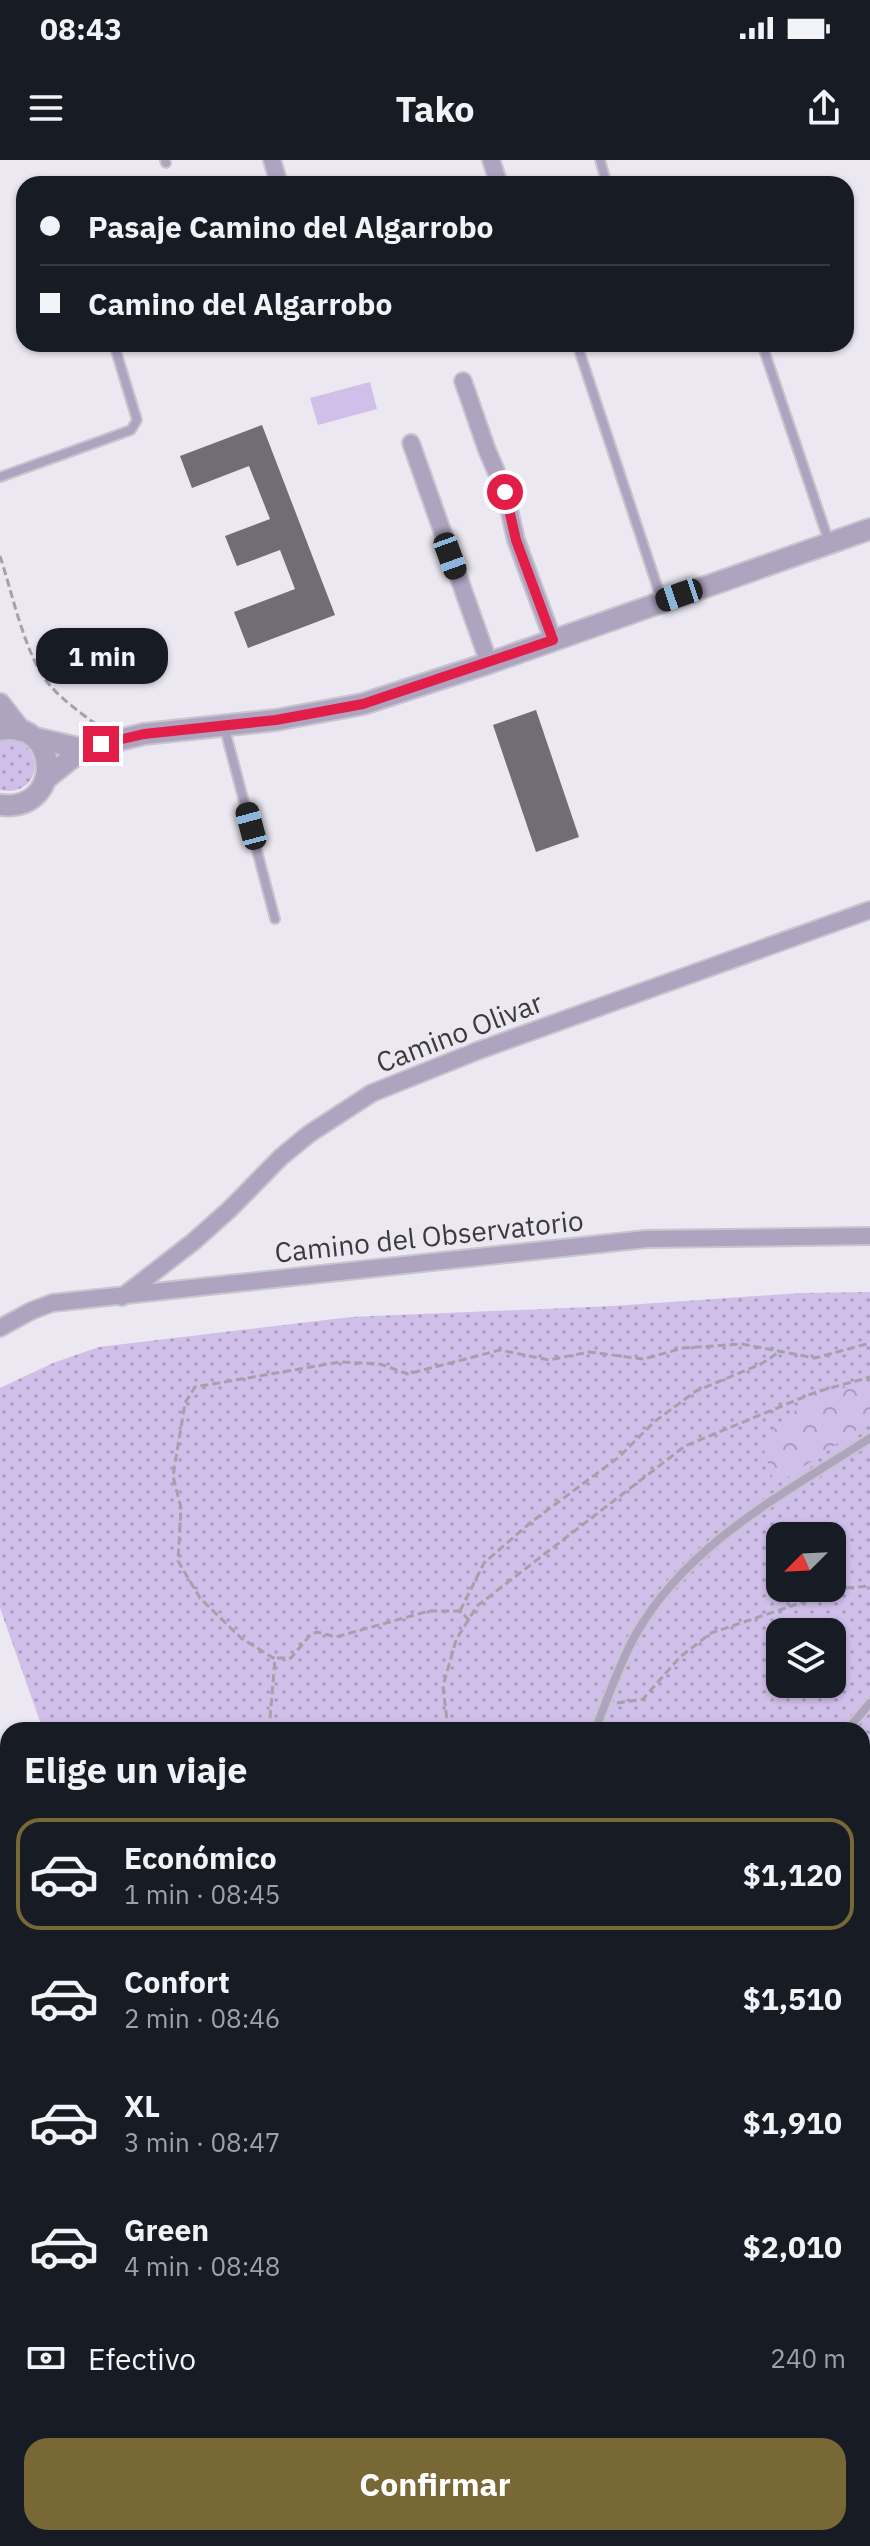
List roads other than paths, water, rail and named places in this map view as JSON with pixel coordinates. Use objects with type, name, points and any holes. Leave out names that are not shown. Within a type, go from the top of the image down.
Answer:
[{"type":"street","points":[[463,381],[505,492],[516,540],[553,640]]},
{"type":"street","points":[[411,443],[489,663]]},
{"type":"street","points":[[0,805],[23,804],[33,798],[47,778],[83,749],[120,740],[223,724],[276,720],[363,704],[870,529]]},
{"type":"street","points":[[0,704],[19,733],[46,757],[47,778]]},
{"type":"street","points":[[19,733],[83,749]]},
{"type":"street","name":"Camino Olivar","points":[[122,1297],[193,1242],[309,1134],[372,1093],[477,1051],[870,910]]},
{"type":"street","name":"Camino del Observatorio","points":[[0,1328],[52,1303],[427,1261],[646,1239],[870,1236]]},
{"type":"lane","points":[[0,477],[131,430],[137,420],[116,352]]},
{"type":"lane","points":[[580,352],[662,601]]},
{"type":"lane","points":[[765,352],[830,543]]},
{"type":"lane","points":[[223,724],[275,919]]},
{"type":"lane","points":[[598,1722],[637,1632],[684,1571],[725,1534],[870,1438]]},
{"type":"lane","points":[[854,1722],[870,1703]]}]
